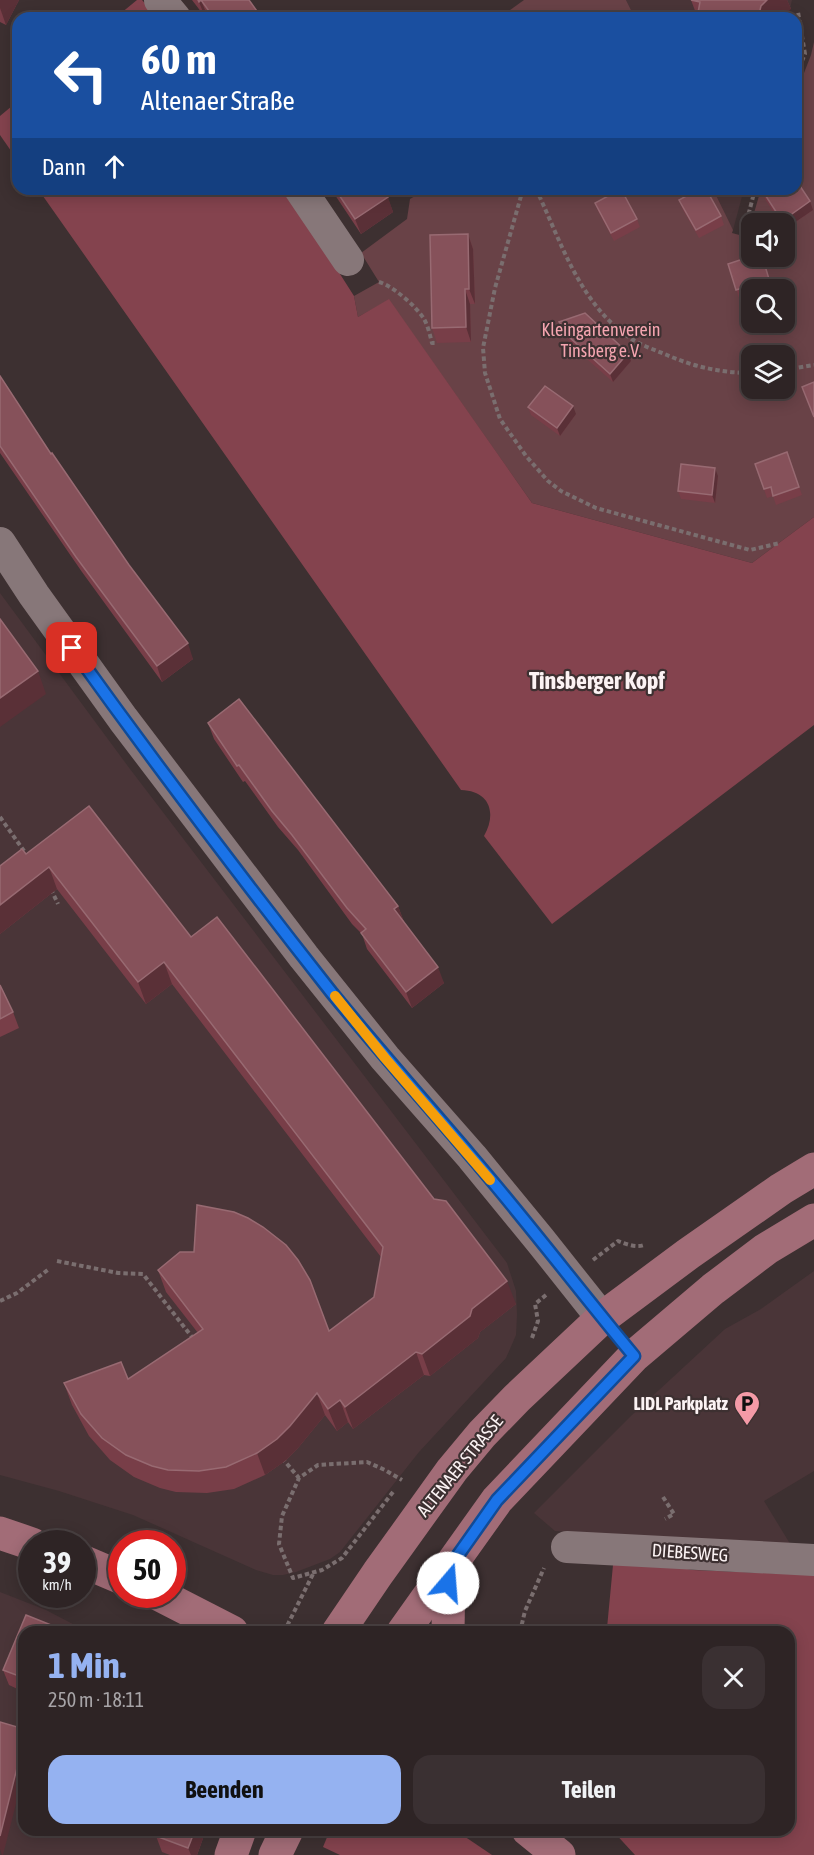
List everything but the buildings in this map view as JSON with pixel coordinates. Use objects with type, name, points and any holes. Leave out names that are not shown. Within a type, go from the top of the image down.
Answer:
[{"type":"main road","name":"ALTENAER STRASSE","points":[[342,1626],[452,1470],[482,1434],[602,1318],[688,1254],[781,1189],[814,1169]]},
{"type":"main road","points":[[407,1626],[497,1500],[634,1356],[713,1289],[766,1249],[814,1220]]},
{"type":"main road","points":[[602,1318],[634,1356]]},
{"type":"main road","points":[[0,1533],[18,1539]]},
{"type":"main road","points":[[448,1626],[449,1568]]},
{"type":"main road","points":[[185,1608],[220,1626]]},
{"type":"main road","points":[[231,1855],[238,1836]]},
{"type":"main road","points":[[275,1855],[284,1836]]},
{"type":"main road","points":[[535,1836],[559,1855]]},
{"type":"street","points":[[160,0],[170,12]]},
{"type":"street","points":[[304,195],[348,260]]},
{"type":"street","points":[[0,543],[34,595],[123,719],[304,957],[385,1058],[472,1157],[602,1318]]},
{"type":"street","name":"DIEBESWEG","points":[[567,1547],[585,1546],[814,1560]]},
{"type":"path","points":[[802,36],[805,54],[802,61]]},
{"type":"path","points":[[521,195],[495,288],[483,348],[485,373],[500,419],[526,456],[548,481],[561,491],[596,508],[750,550],[780,543]]},
{"type":"path","points":[[539,195],[578,279],[597,306],[623,333],[635,341],[680,361],[713,370],[741,373]]},
{"type":"path","points":[[749,213],[754,195]]},
{"type":"path","points":[[379,282],[400,293],[424,318],[432,343],[437,343]]},
{"type":"path","points":[[795,368],[814,365]]},
{"type":"path","points":[[0,817],[25,853]]},
{"type":"path","points":[[48,885],[58,904]]},
{"type":"path","points":[[57,1262],[118,1273],[143,1274],[201,1350]]},
{"type":"path","points":[[0,1301],[17,1293],[49,1269]]},
{"type":"path","points":[[278,1452],[299,1478]]},
{"type":"path","points":[[293,1578],[279,1544],[282,1516],[299,1478],[318,1466],[366,1462],[402,1480]]},
{"type":"path","points":[[521,1626],[525,1611],[553,1548],[567,1547]]},
{"type":"path","points":[[287,1626],[314,1573]]},
{"type":"shaded area","points":[[137,0],[142,0],[153,12],[122,12]]},
{"type":"shaded area","points":[[626,0],[792,0],[789,12],[632,12]]},
{"type":"shaded area","points":[[12,106],[12,152],[0,135],[0,116]]},
{"type":"shaded area","points":[[42,195],[290,195],[354,296],[358,317],[389,299],[532,503],[752,563],[814,517],[814,725],[552,924],[484,836],[490,812],[484,799],[479,794],[461,790]]},
{"type":"shaded area","points":[[716,195],[742,195],[733,230]]},
{"type":"shaded area","points":[[0,593],[130,769],[507,1263],[516,1291],[517,1315],[516,1335],[506,1358],[419,1452],[340,1552],[330,1559],[296,1572],[273,1575],[256,1570],[186,1539],[186,1530],[167,1530],[133,1515],[0,1475]]},
{"type":"shaded area","points":[[814,1271],[814,1471],[764,1501],[792,1547],[555,1531],[534,1513],[632,1415],[725,1329],[761,1309]]},
{"type":"shaded area","points":[[646,1562],[693,1570],[814,1575],[814,1855],[635,1855],[618,1836],[795,1836],[795,1626],[607,1626],[613,1565]]},
{"type":"shaded area","points":[[0,1592],[18,1599],[18,1608],[41,1608],[77,1626],[18,1626],[18,1836],[204,1836],[197,1855],[0,1855]]},
{"type":"shaded area","points":[[328,1836],[464,1836],[492,1855],[340,1855],[323,1847]]},
{"type":"green space","points":[[524,0],[626,0],[632,12],[507,12]]},
{"type":"green space","name":"Kleingartenverein Tinsberg e.V.","points":[[814,42],[814,517],[752,563],[532,503],[389,300],[358,317],[354,296],[379,282],[361,253],[407,219],[410,199],[417,195],[716,195],[733,230],[732,233],[741,235],[741,267],[795,267],[795,213],[754,213],[759,195],[802,195],[802,78]]},
{"type":"slow traffic","points":[[335,996],[490,1180]]},
{"type":"place","name":"LIDL Parkplatz","points":[[747,1427]]},
{"type":"district","name":"Tinsberger Kopf","points":[[597,681]]},
{"type":"route","points":[[72,648],[123,719],[332,993],[385,1058],[472,1157],[634,1356],[497,1500],[449,1568],[448,1583]]}]
